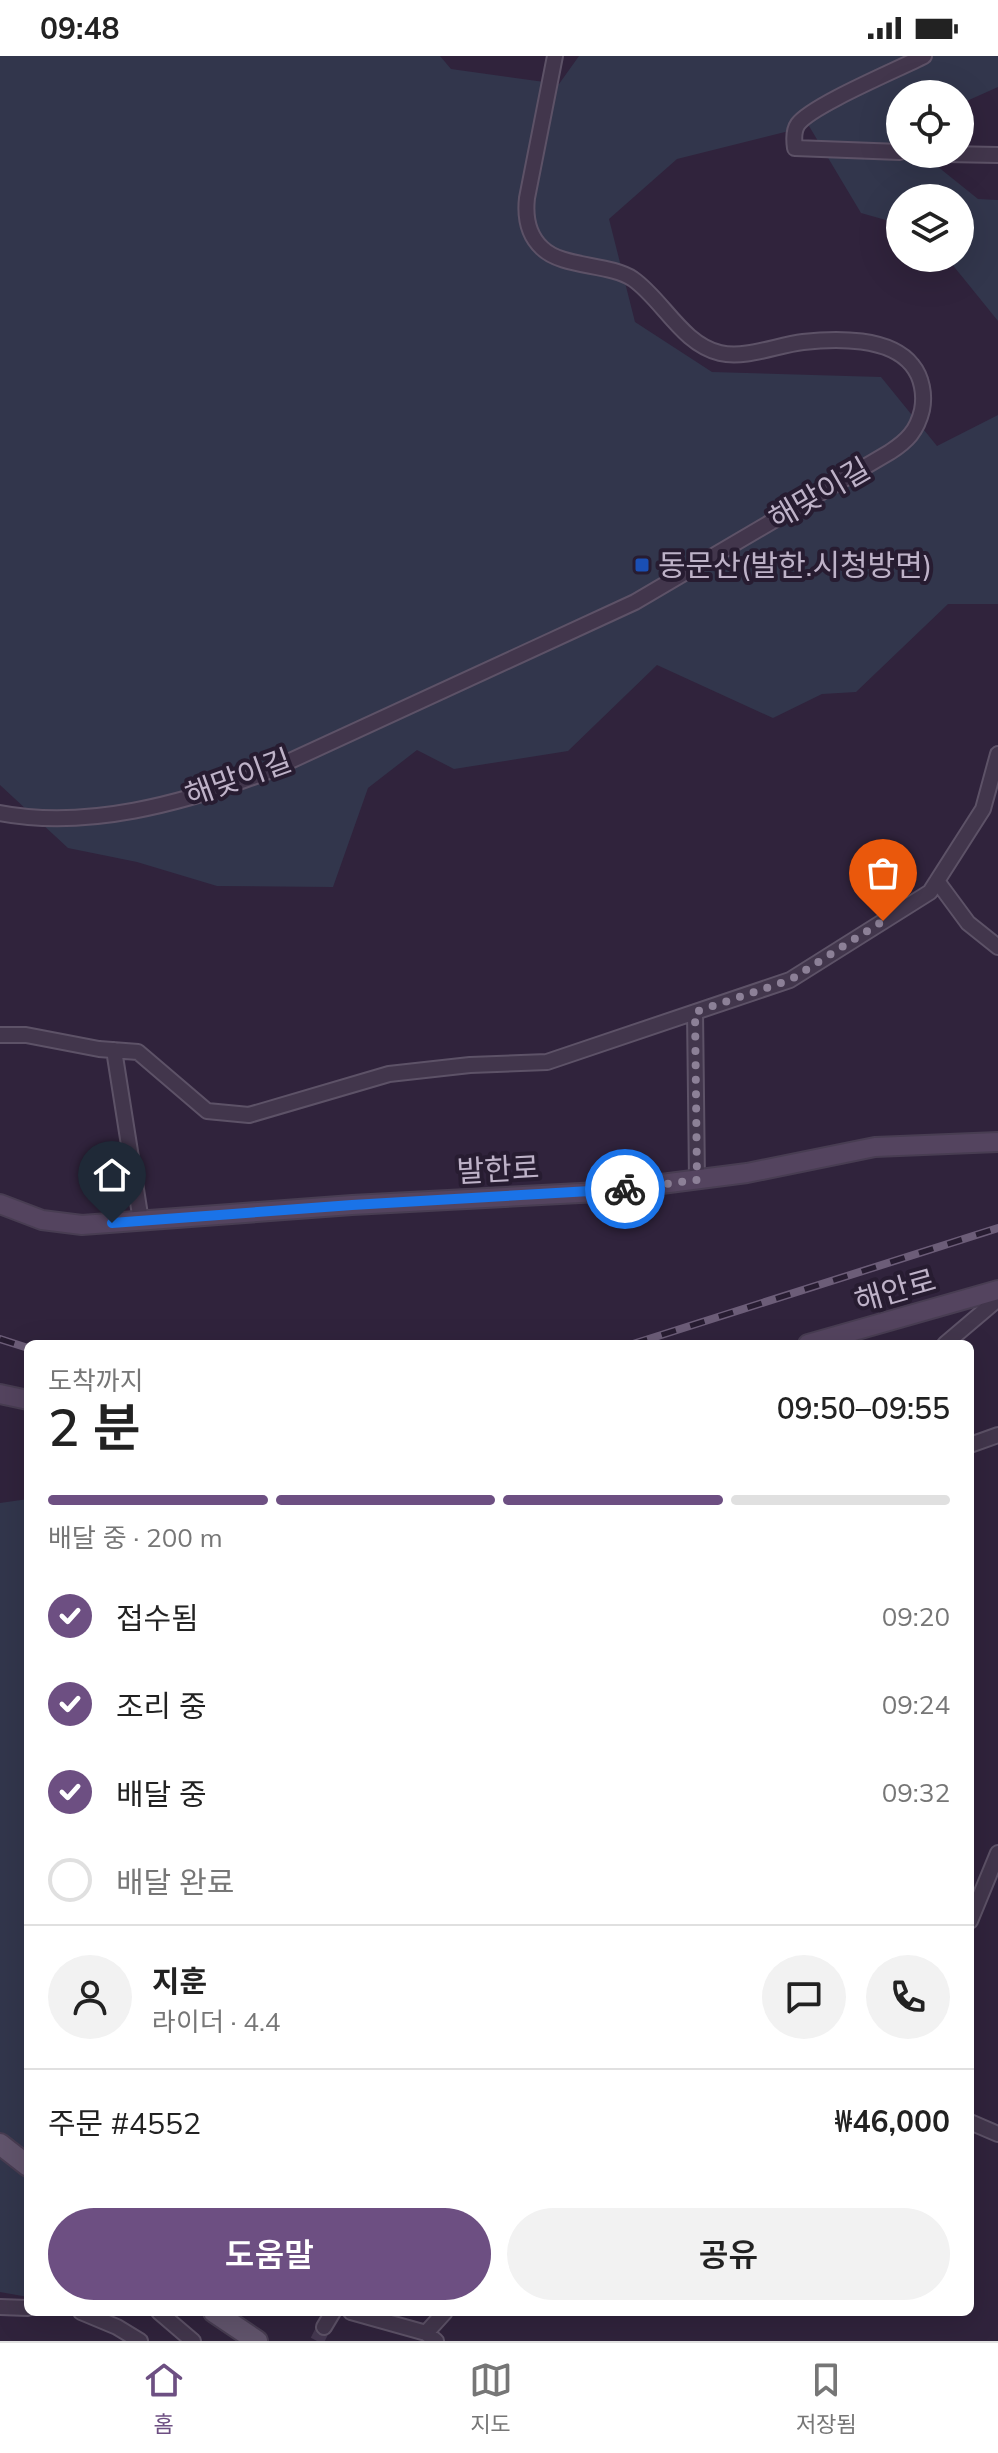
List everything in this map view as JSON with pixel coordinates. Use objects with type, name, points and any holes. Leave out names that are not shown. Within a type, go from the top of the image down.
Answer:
[{"type":"main road","points":[[3,2146],[24,2163]]},
{"type":"main road","points":[[220,2316],[257,2341]]},
{"type":"street","name":"해맞이길","points":[[0,813],[64,818],[135,810],[221,789],[264,773],[635,602],[890,452],[906,442],[915,430],[924,400],[918,374],[910,361],[889,347],[856,342],[805,342],[732,354],[719,352],[705,348],[687,333],[647,290],[630,277],[553,255],[541,248],[525,216],[555,56]]},
{"type":"street","points":[[886,151],[795,148],[794,136],[797,125],[820,108],[924,56]]},
{"type":"street","points":[[974,155],[998,155]]},
{"type":"street","points":[[0,1035],[26,1035],[138,1052],[207,1111],[249,1115],[389,1074],[470,1065],[547,1062],[790,980],[930,892],[983,809],[998,754]]},
{"type":"street","points":[[937,881],[968,923],[998,947]]},
{"type":"street","points":[[695,1012],[697,1180]]},
{"type":"street","points":[[114,1050],[141,1221]]},
{"type":"street","name":"발한로","points":[[0,1204],[42,1220],[82,1225],[352,1205],[599,1192],[747,1173],[875,1147],[998,1142]]},
{"type":"street","name":"해안로","points":[[822,1340],[998,1290]]},
{"type":"street","points":[[950,1340],[998,1299]]},
{"type":"street","points":[[0,1394],[24,1399]]},
{"type":"street","points":[[974,1444],[998,1435]]},
{"type":"street","points":[[974,1911],[998,1853]]},
{"type":"street","points":[[974,2124],[998,2134]]},
{"type":"street","points":[[3,2146],[24,2170]]},
{"type":"street","points":[[0,2307],[24,2308]]},
{"type":"street","points":[[91,2316],[140,2341]]},
{"type":"street","points":[[164,2316],[193,2341]]},
{"type":"street","points":[[324,2327],[331,2316]]},
{"type":"street","points":[[364,2316],[431,2337],[443,2316]]},
{"type":"shaded area","points":[[0,56],[440,56],[451,69],[559,84],[579,56],[998,56],[998,87],[974,98],[974,80],[886,80],[886,168],[939,168],[959,184],[886,184],[886,220],[861,213],[809,126],[677,159],[609,219],[635,322],[712,372],[881,377],[937,446],[998,415],[998,604],[948,604],[856,692],[822,694],[773,718],[657,665],[568,751],[454,769],[417,750],[368,788],[333,887],[217,886],[137,862],[68,848],[0,785]]},
{"type":"shaded area","points":[[974,196],[978,199],[998,200],[998,321],[958,272],[974,272]]},
{"type":"shaded area","points":[[24,1500],[24,2296],[0,2292],[0,1503]]},
{"type":"tunnel","points":[[317,2341],[324,2327]]},
{"type":"railway","points":[[646,1340],[998,1228]]},
{"type":"railway","points":[[0,1339],[24,1347]]},
{"type":"way so far","points":[[625,1189],[697,1180],[695,1012],[790,980],[883,921]]},
{"type":"place","name":"동문산(발한.시청방면)","points":[[642,565]]},
{"type":"route","points":[[112,1223],[625,1189]]}]
